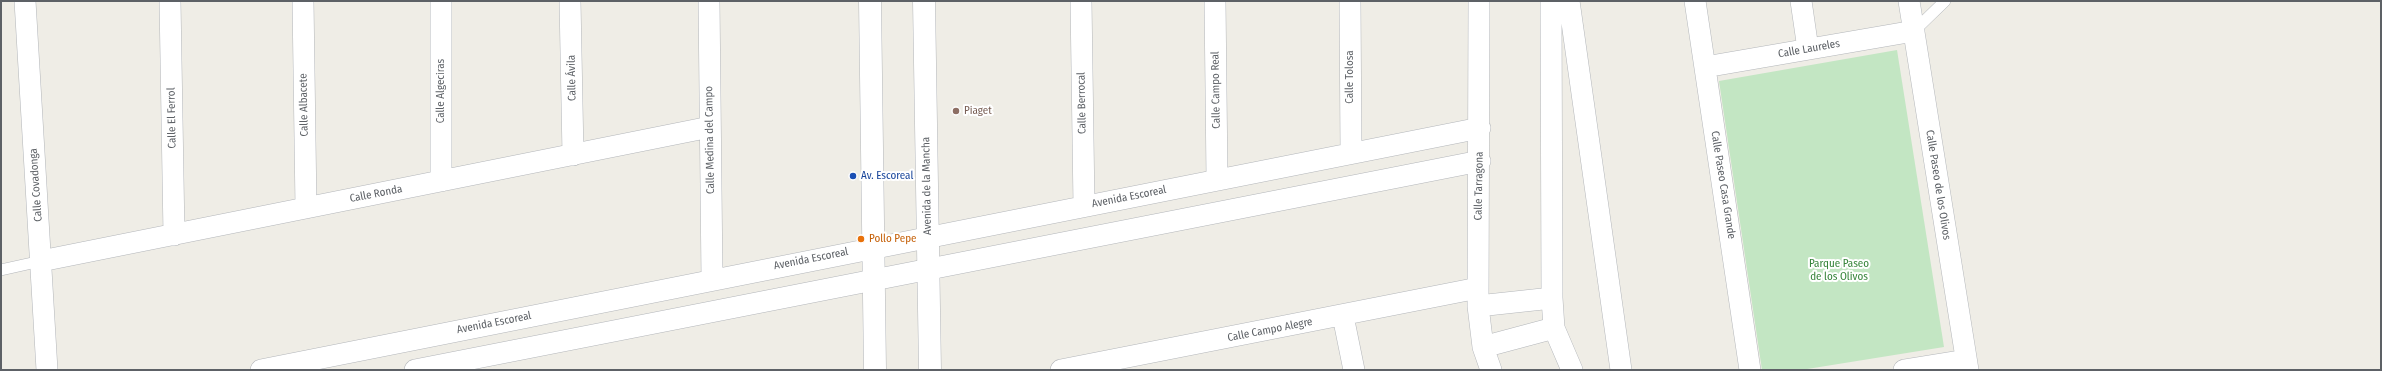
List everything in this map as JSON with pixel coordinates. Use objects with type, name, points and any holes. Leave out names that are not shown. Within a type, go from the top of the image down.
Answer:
[{"type":"street","name":"Calle Covadonga","points":[[25,1],[47,370]]},
{"type":"street","name":"Calle El Ferrol","points":[[170,1],[174,235]]},
{"type":"street","name":"Calle Albacete","points":[[303,1],[306,208]]},
{"type":"street","name":"Calle Algeciras","points":[[441,1],[441,181]]},
{"type":"street","name":"Calle Ávila","points":[[570,1],[573,155]]},
{"type":"street","name":"Calle Medina del Campo","points":[[709,1],[712,279]]},
{"type":"street","points":[[870,1],[875,370]]},
{"type":"street","name":"Avenida de la Mancha","points":[[924,1],[930,370]]},
{"type":"street","name":"Calle Berrocal","points":[[1081,1],[1084,206]]},
{"type":"street","name":"Calle Campo Real","points":[[1215,1],[1217,179]]},
{"type":"street","name":"Calle Tolosa","points":[[1350,1],[1351,153]]},
{"type":"street","name":"Calle Tarragona","points":[[1479,1],[1480,160],[1478,297],[1483,347],[1491,370]]},
{"type":"street","points":[[1551,1],[1552,298],[1554,328],[1572,370]]},
{"type":"street","points":[[1569,1],[1621,370]]},
{"type":"street","name":"Calle Paseo Casa Grande","points":[[1695,1],[1750,370]]},
{"type":"street","points":[[1801,1],[1808,49]]},
{"type":"street","name":"Calle Paseo de los Olivos","points":[[1909,1],[1967,365]]},
{"type":"street","name":"Calle Laureles","points":[[1705,67],[1914,31]]},
{"type":"street","points":[[1551,69],[1564,65],[1579,68]]},
{"type":"street","name":"Calle Ronda","points":[[41,261],[710,127]]},
{"type":"street","name":"Avenida Escoreal","points":[[261,370],[928,236],[1480,128]]},
{"type":"street","points":[[415,370],[929,270],[1480,160]]},
{"type":"street","name":"Calle Campo Alegre","points":[[1061,370],[1343,316],[1478,297],[1552,298]]},
{"type":"street","points":[[1343,316],[1354,370]]},
{"type":"street","points":[[1483,347],[1554,328]]},
{"type":"street","points":[[1904,370],[1967,365]]},
{"type":"lane","points":[[1914,31],[1946,1]]},
{"type":"lane","points":[[1,270],[41,261]]},
{"type":"green space","name":"Parque Paseo de los Olivos","points":[[1897,50],[1944,347],[1801,370],[1762,370],[1719,81]]},
{"type":"place","name":"Piaget","points":[[956,111]]},
{"type":"place","name":"Av. Escoreal","points":[[853,176]]},
{"type":"place","name":"Pollo Pepe","points":[[861,239]]}]
